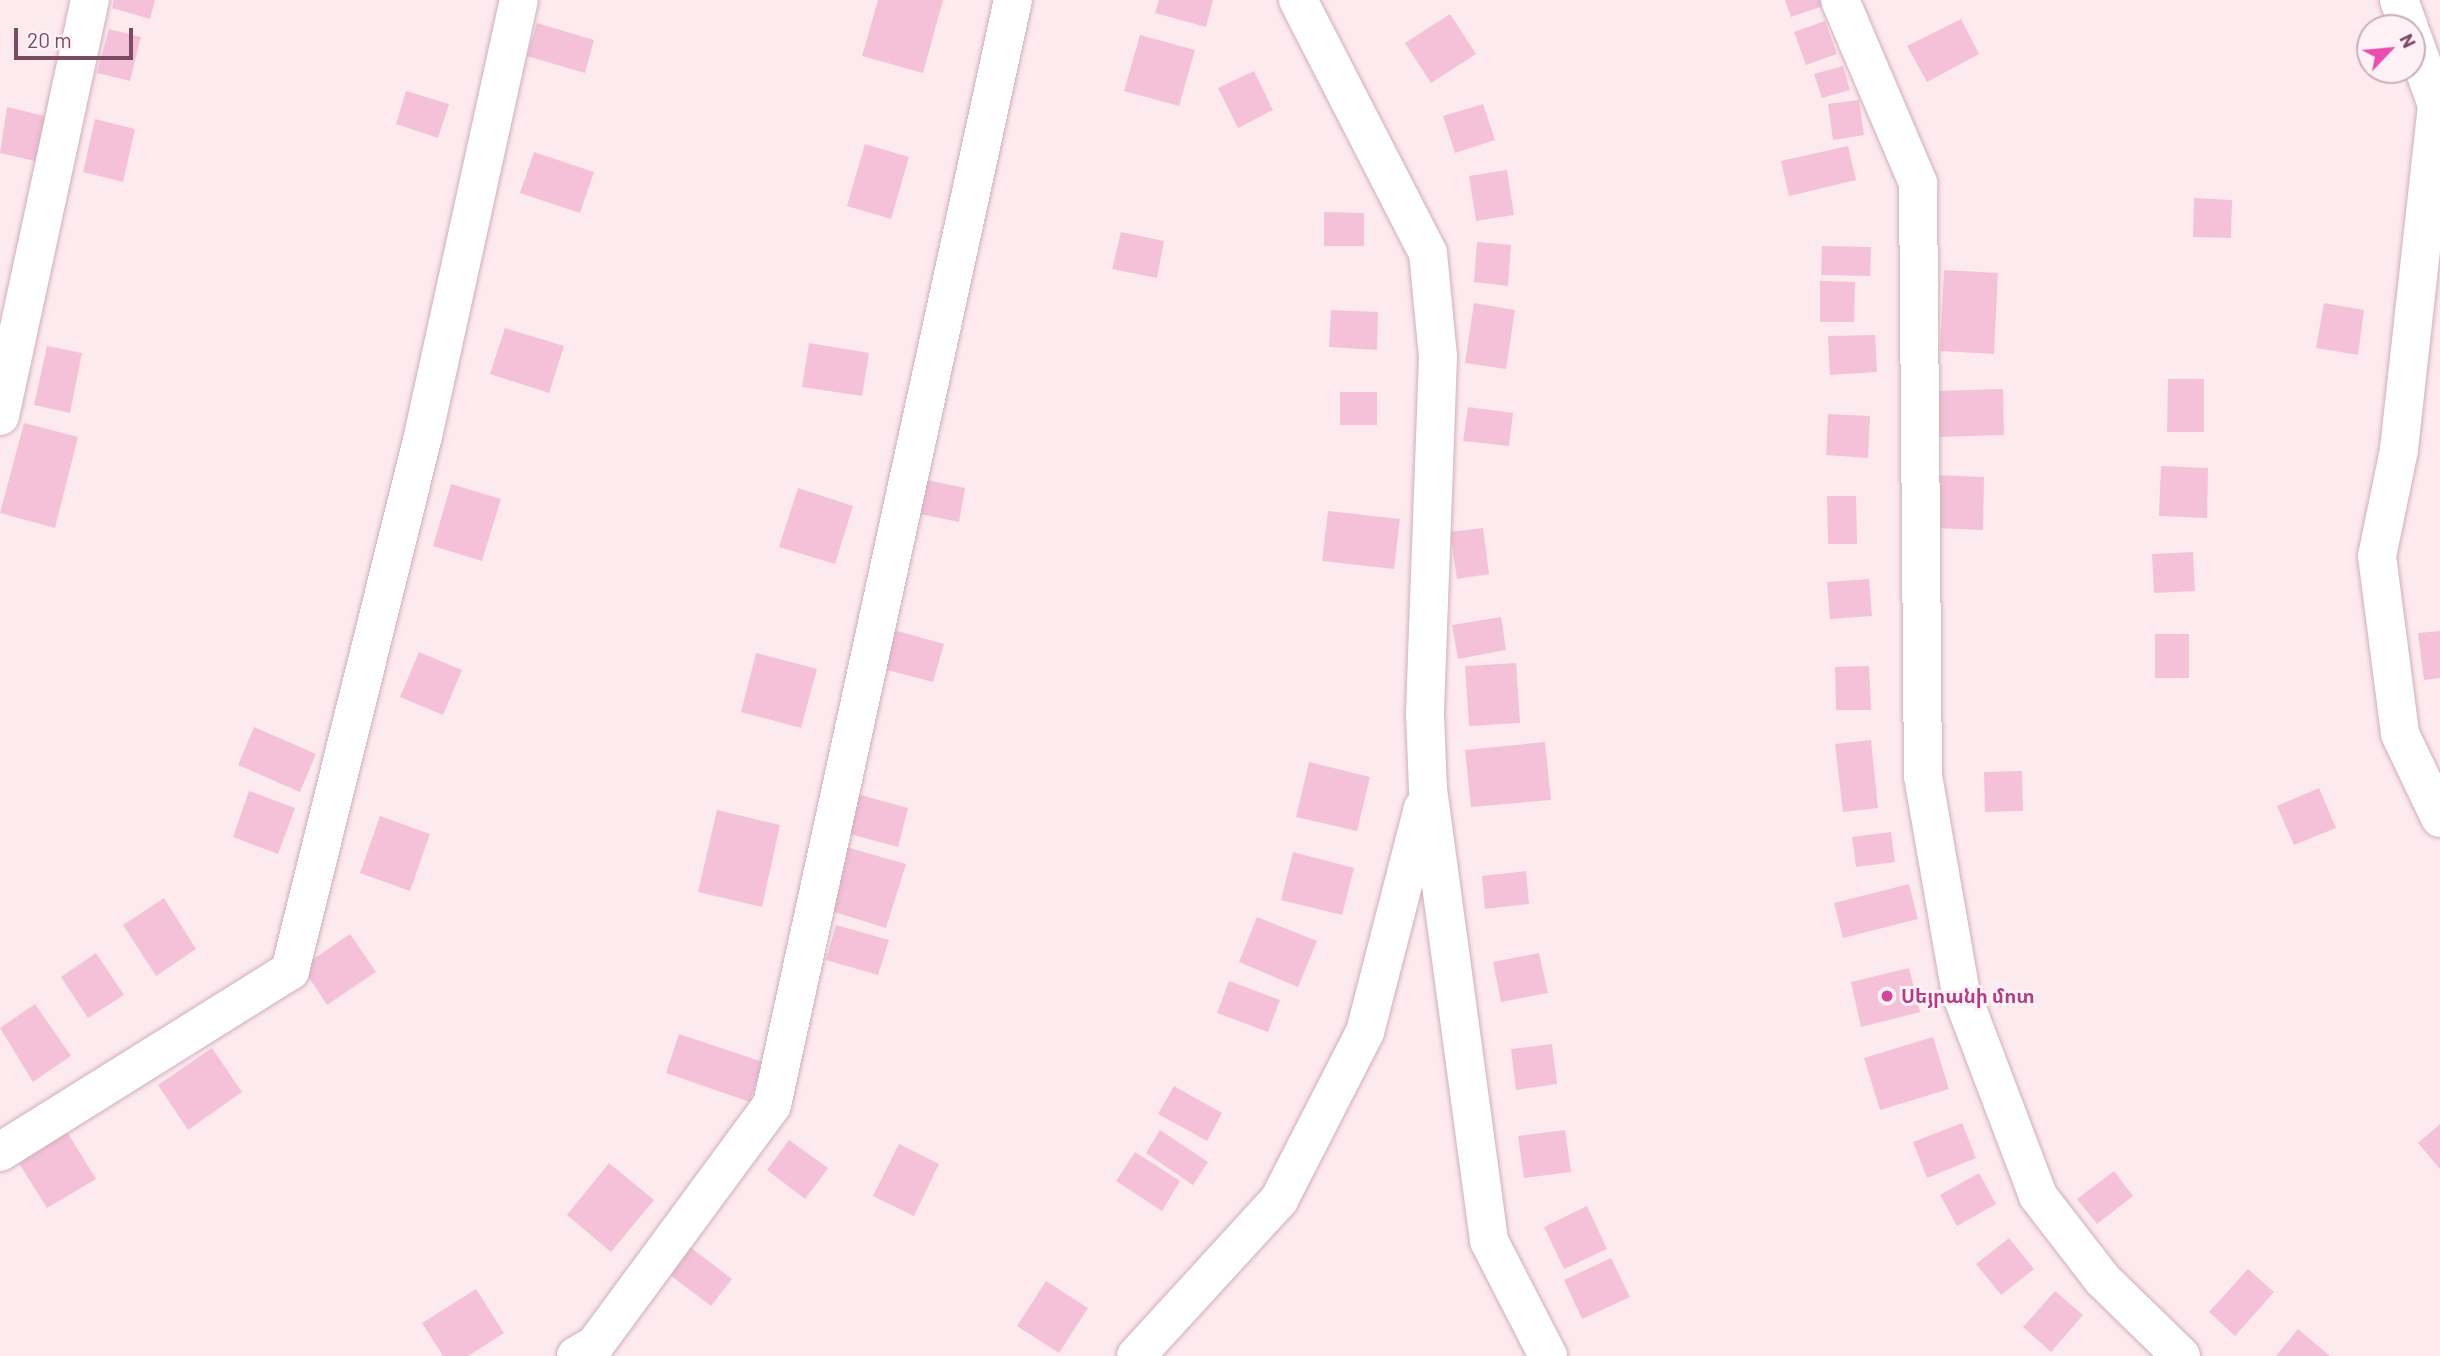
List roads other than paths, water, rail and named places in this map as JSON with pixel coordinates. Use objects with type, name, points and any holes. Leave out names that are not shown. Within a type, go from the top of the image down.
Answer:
[{"type":"street","points":[[0,416],[90,0]]},
{"type":"street","points":[[0,1152],[290,971],[423,436],[519,0]]},
{"type":"street","points":[[576,1356],[595,1345],[772,1105],[1013,0]]},
{"type":"street","points":[[1298,0],[1428,253],[1438,356],[1425,715],[1428,789],[1489,1241],[1548,1356]]},
{"type":"street","points":[[1840,0],[1918,183],[1923,776],[1961,993],[2038,1196],[2103,1280],[2181,1356]]},
{"type":"street","points":[[2426,75],[2437,105],[2399,450],[2377,556],[2400,734],[2440,818]]},
{"type":"street","points":[[1136,1356],[1279,1200],[1365,1032],[1428,789]]},
{"type":"place","name":"Սեյրանի մոտ","points":[[1887,996]]}]
